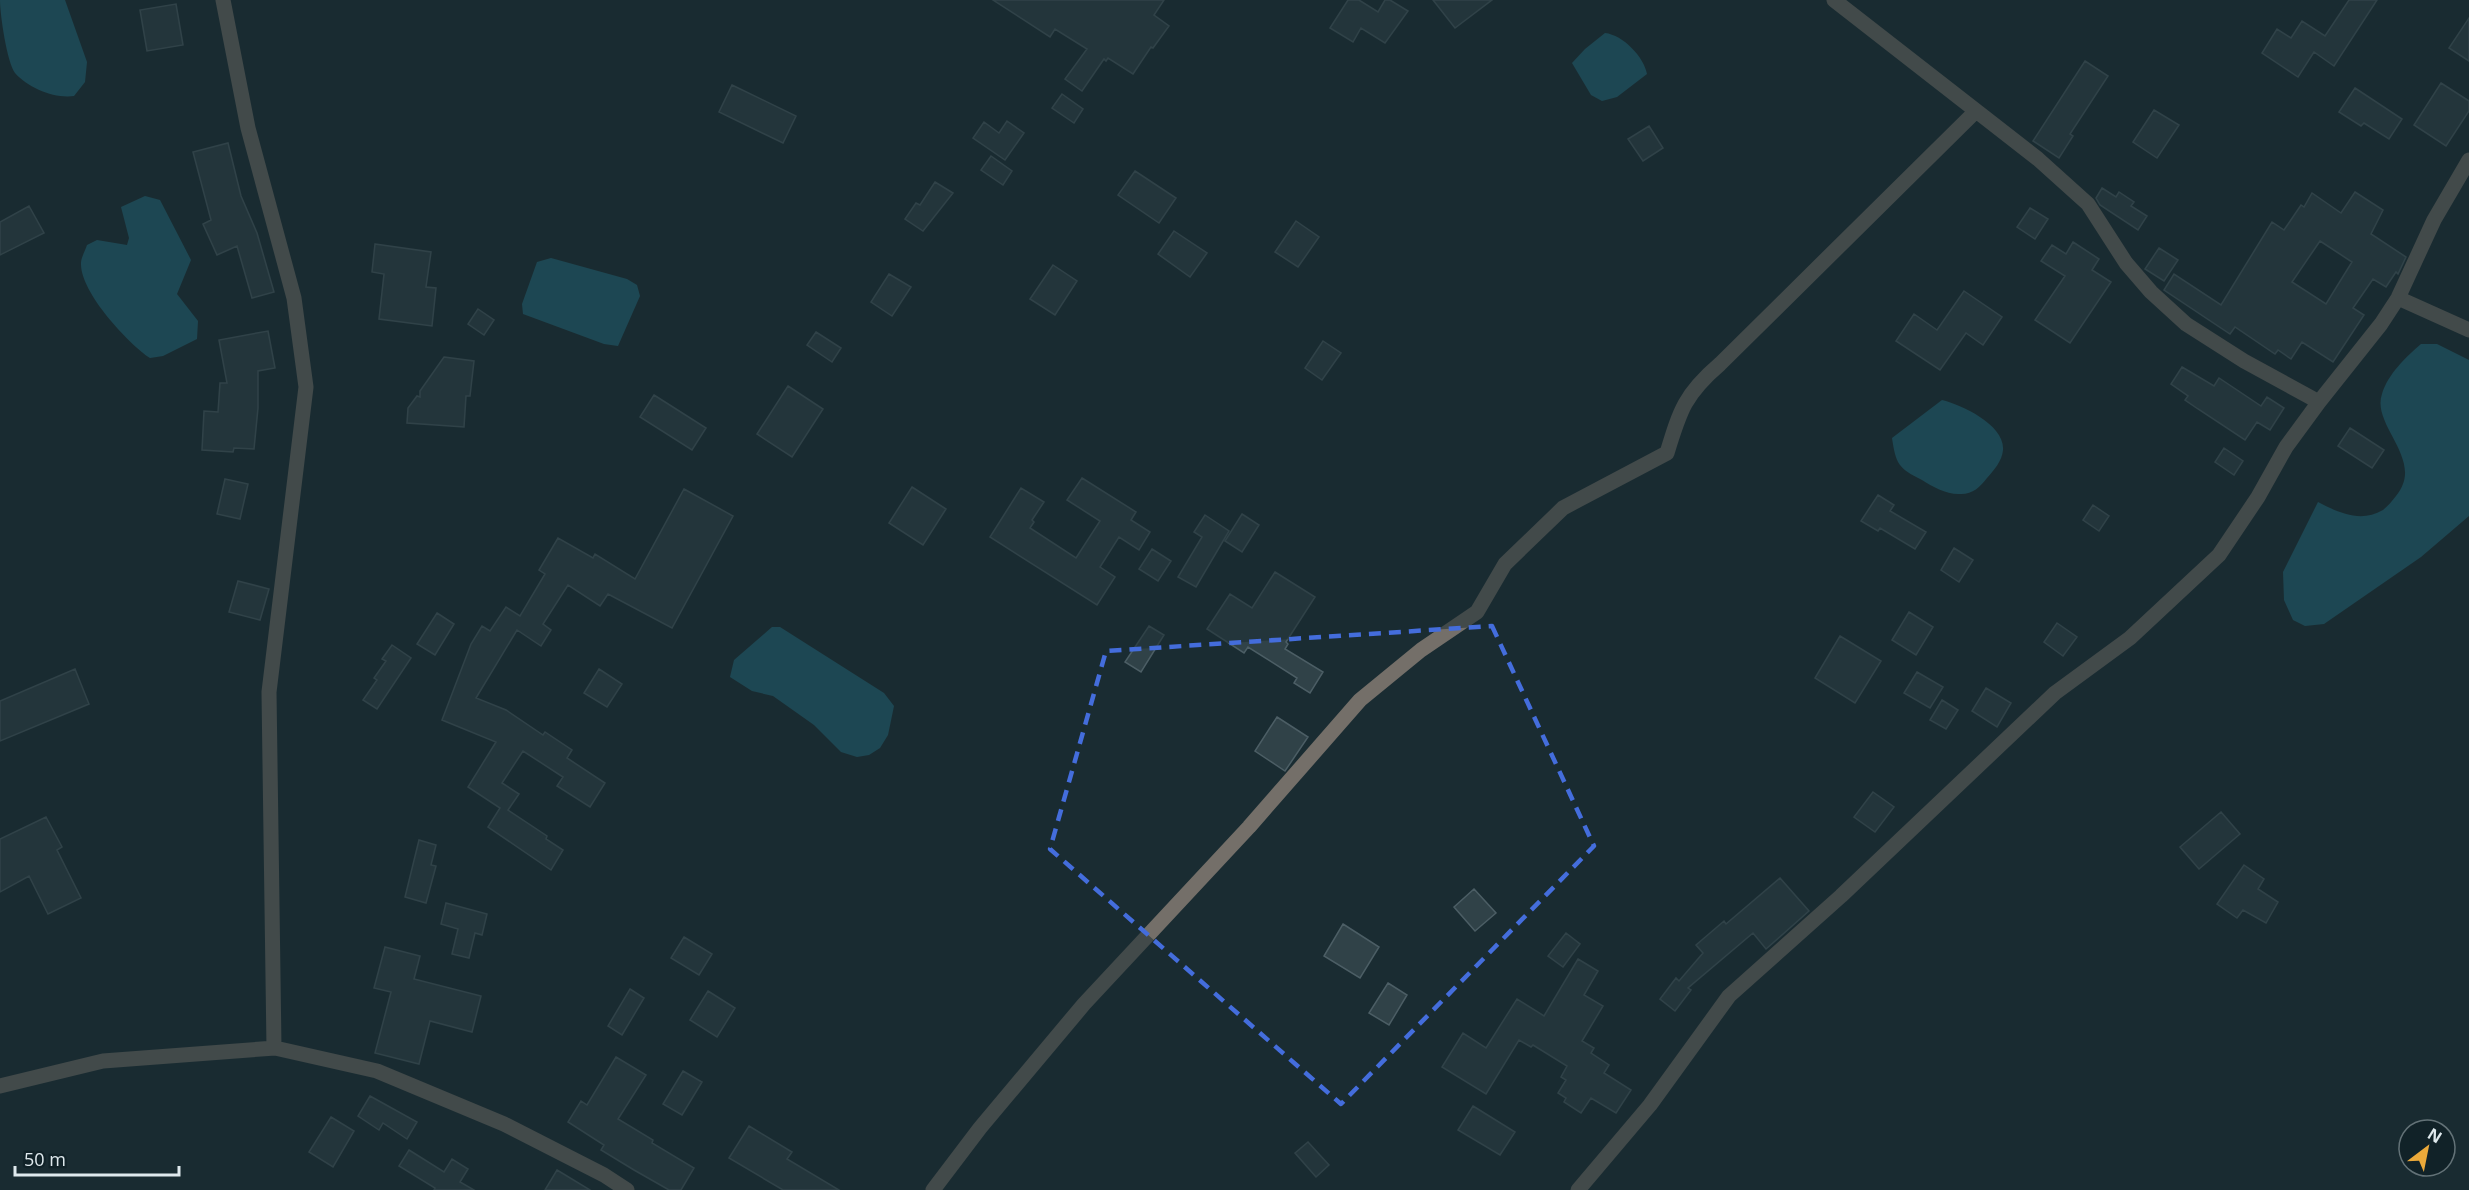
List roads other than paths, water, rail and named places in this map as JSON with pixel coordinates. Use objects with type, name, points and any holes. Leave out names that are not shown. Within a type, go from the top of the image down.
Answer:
[{"type":"street","points":[[223,0],[248,129],[294,298],[306,387],[268,692],[274,1048]]},
{"type":"street","points":[[1834,0],[2038,159],[2088,204],[2126,263],[2151,292],[2186,324],[2244,361],[2319,402]]},
{"type":"street","points":[[933,1190],[981,1128],[1084,1004],[1249,827],[1360,700],[1421,650],[1477,612],[1505,564],[1563,508],[1667,453],[1680,412],[1698,383],[1720,364],[1976,111]]},
{"type":"street","points":[[1578,1190],[1650,1105],[1729,996],[1841,896],[2055,693],[2130,638],[2219,555],[2258,497],[2286,447],[2381,324],[2398,298],[2434,220],[2469,160]]},
{"type":"street","points":[[2398,298],[2469,330]]},
{"type":"street","points":[[0,1086],[103,1061],[274,1048],[377,1071],[504,1124],[604,1174],[627,1190]]},
{"type":"water","points":[[0,0],[65,0],[87,62],[85,82],[74,96],[59,96],[42,91],[15,73],[7,49]]},
{"type":"water","points":[[1605,33],[1619,38],[1632,48],[1642,61],[1647,74],[1617,97],[1602,101],[1591,95],[1572,63]]},
{"type":"water","points":[[145,196],[160,200],[191,260],[177,294],[198,321],[197,339],[163,356],[150,358],[130,341],[107,316],[88,288],[81,263],[87,245],[97,240],[127,245],[129,238],[121,207]]},
{"type":"water","points":[[551,258],[627,279],[637,285],[640,296],[618,346],[604,344],[523,314],[522,304],[537,262]]},
{"type":"water","points":[[2421,344],[2437,344],[2469,360],[2469,516],[2421,557],[2324,624],[2305,626],[2293,620],[2284,600],[2283,572],[2318,502],[2342,513],[2367,516],[2383,510],[2404,483],[2405,469],[2402,456],[2384,418],[2381,406],[2382,394],[2393,373]]},
{"type":"water","points":[[1942,400],[1971,411],[1990,425],[2002,441],[2003,450],[1997,465],[1982,484],[1969,493],[1951,493],[1935,488],[1903,468],[1895,454],[1892,438]]},
{"type":"water","points":[[772,627],[780,627],[884,693],[894,706],[888,735],[880,748],[869,755],[857,757],[841,752],[814,725],[773,696],[752,691],[730,677],[734,660]]}]
